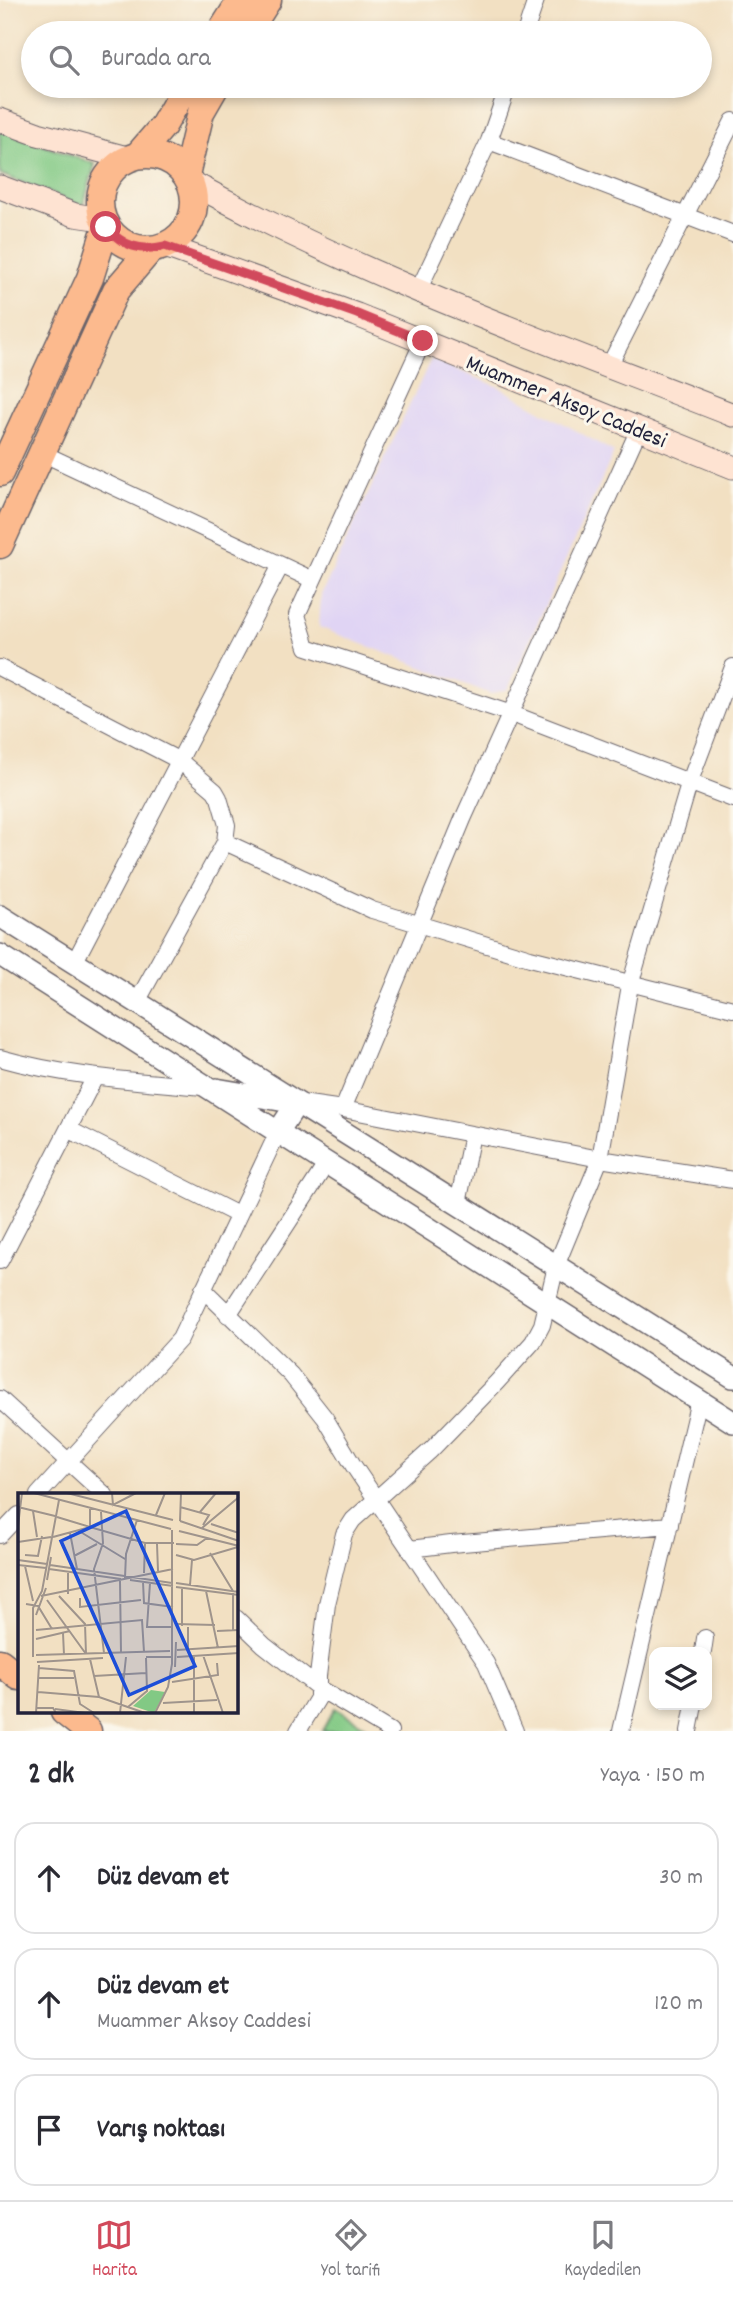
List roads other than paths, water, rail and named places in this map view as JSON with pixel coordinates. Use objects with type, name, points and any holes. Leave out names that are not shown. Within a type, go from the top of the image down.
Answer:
[{"type":"main road","points":[[228,21],[242,0]]},
{"type":"main road","points":[[255,21],[268,0]]},
{"type":"main road","points":[[158,247],[125,244],[115,237],[105,223],[99,205],[103,182],[109,172],[132,157],[163,126],[179,98]]},
{"type":"main road","points":[[0,545],[116,290],[158,247],[177,239],[192,216],[194,202],[188,178],[201,112],[209,98]]},
{"type":"main road","points":[[0,120],[38,134],[132,157],[152,154],[165,158],[177,165],[188,178]]},
{"type":"main road","name":"Muammer Aksoy Caddesi","points":[[188,178],[276,227],[418,291],[733,415]]},
{"type":"main road","points":[[0,187],[75,215],[105,223]]},
{"type":"main road","points":[[0,473],[90,278],[105,223]]},
{"type":"main road","name":"Muammer Aksoy Caddesi","points":[[158,247],[357,314],[733,467]]},
{"type":"main road","points":[[0,1662],[18,1676]]},
{"type":"main road","points":[[67,1714],[88,1731]]},
{"type":"street","points":[[529,21],[536,0]]},
{"type":"street","points":[[418,291],[489,141],[504,98]]},
{"type":"street","points":[[609,366],[733,121]]},
{"type":"street","points":[[489,141],[733,234]]},
{"type":"street","points":[[423,341],[297,615],[307,647],[512,714],[733,799]]},
{"type":"street","points":[[343,1109],[418,924],[639,429]]},
{"type":"street","points":[[42,453],[313,580]]},
{"type":"street","points":[[75,963],[282,565]]},
{"type":"street","points":[[298,1731],[318,1698],[327,1604],[344,1534],[353,1520],[430,1450],[517,1362],[542,1325],[556,1266],[600,1159],[629,985],[690,781],[733,667]]},
{"type":"street","points":[[0,668],[180,761],[215,791],[219,798],[227,825],[225,842],[136,1002]]},
{"type":"street","points":[[225,842],[372,910],[530,958],[733,1009]]},
{"type":"street","points":[[0,916],[733,1377]]},
{"type":"street","points":[[0,955],[733,1422]]},
{"type":"street","points":[[0,1058],[32,1067],[95,1077],[207,1087],[343,1109],[600,1159],[733,1180]]},
{"type":"street","points":[[0,1261],[95,1077]]},
{"type":"street","points":[[40,1493],[180,1339],[278,1132],[297,1102]]},
{"type":"street","points":[[68,1129],[238,1215]]},
{"type":"street","points":[[458,1204],[472,1134]]},
{"type":"street","points":[[229,1315],[327,1163]]},
{"type":"street","points":[[203,1289],[291,1375],[325,1418],[486,1663],[515,1731]]},
{"type":"street","points":[[0,1399],[103,1493]]},
{"type":"street","points":[[621,1731],[699,1400]]},
{"type":"street","points":[[0,1535],[18,1516]]},
{"type":"street","points":[[410,1549],[670,1525]]},
{"type":"street","points":[[238,1620],[320,1689],[390,1731]]},
{"type":"street","points":[[689,1731],[693,1710]]}]
